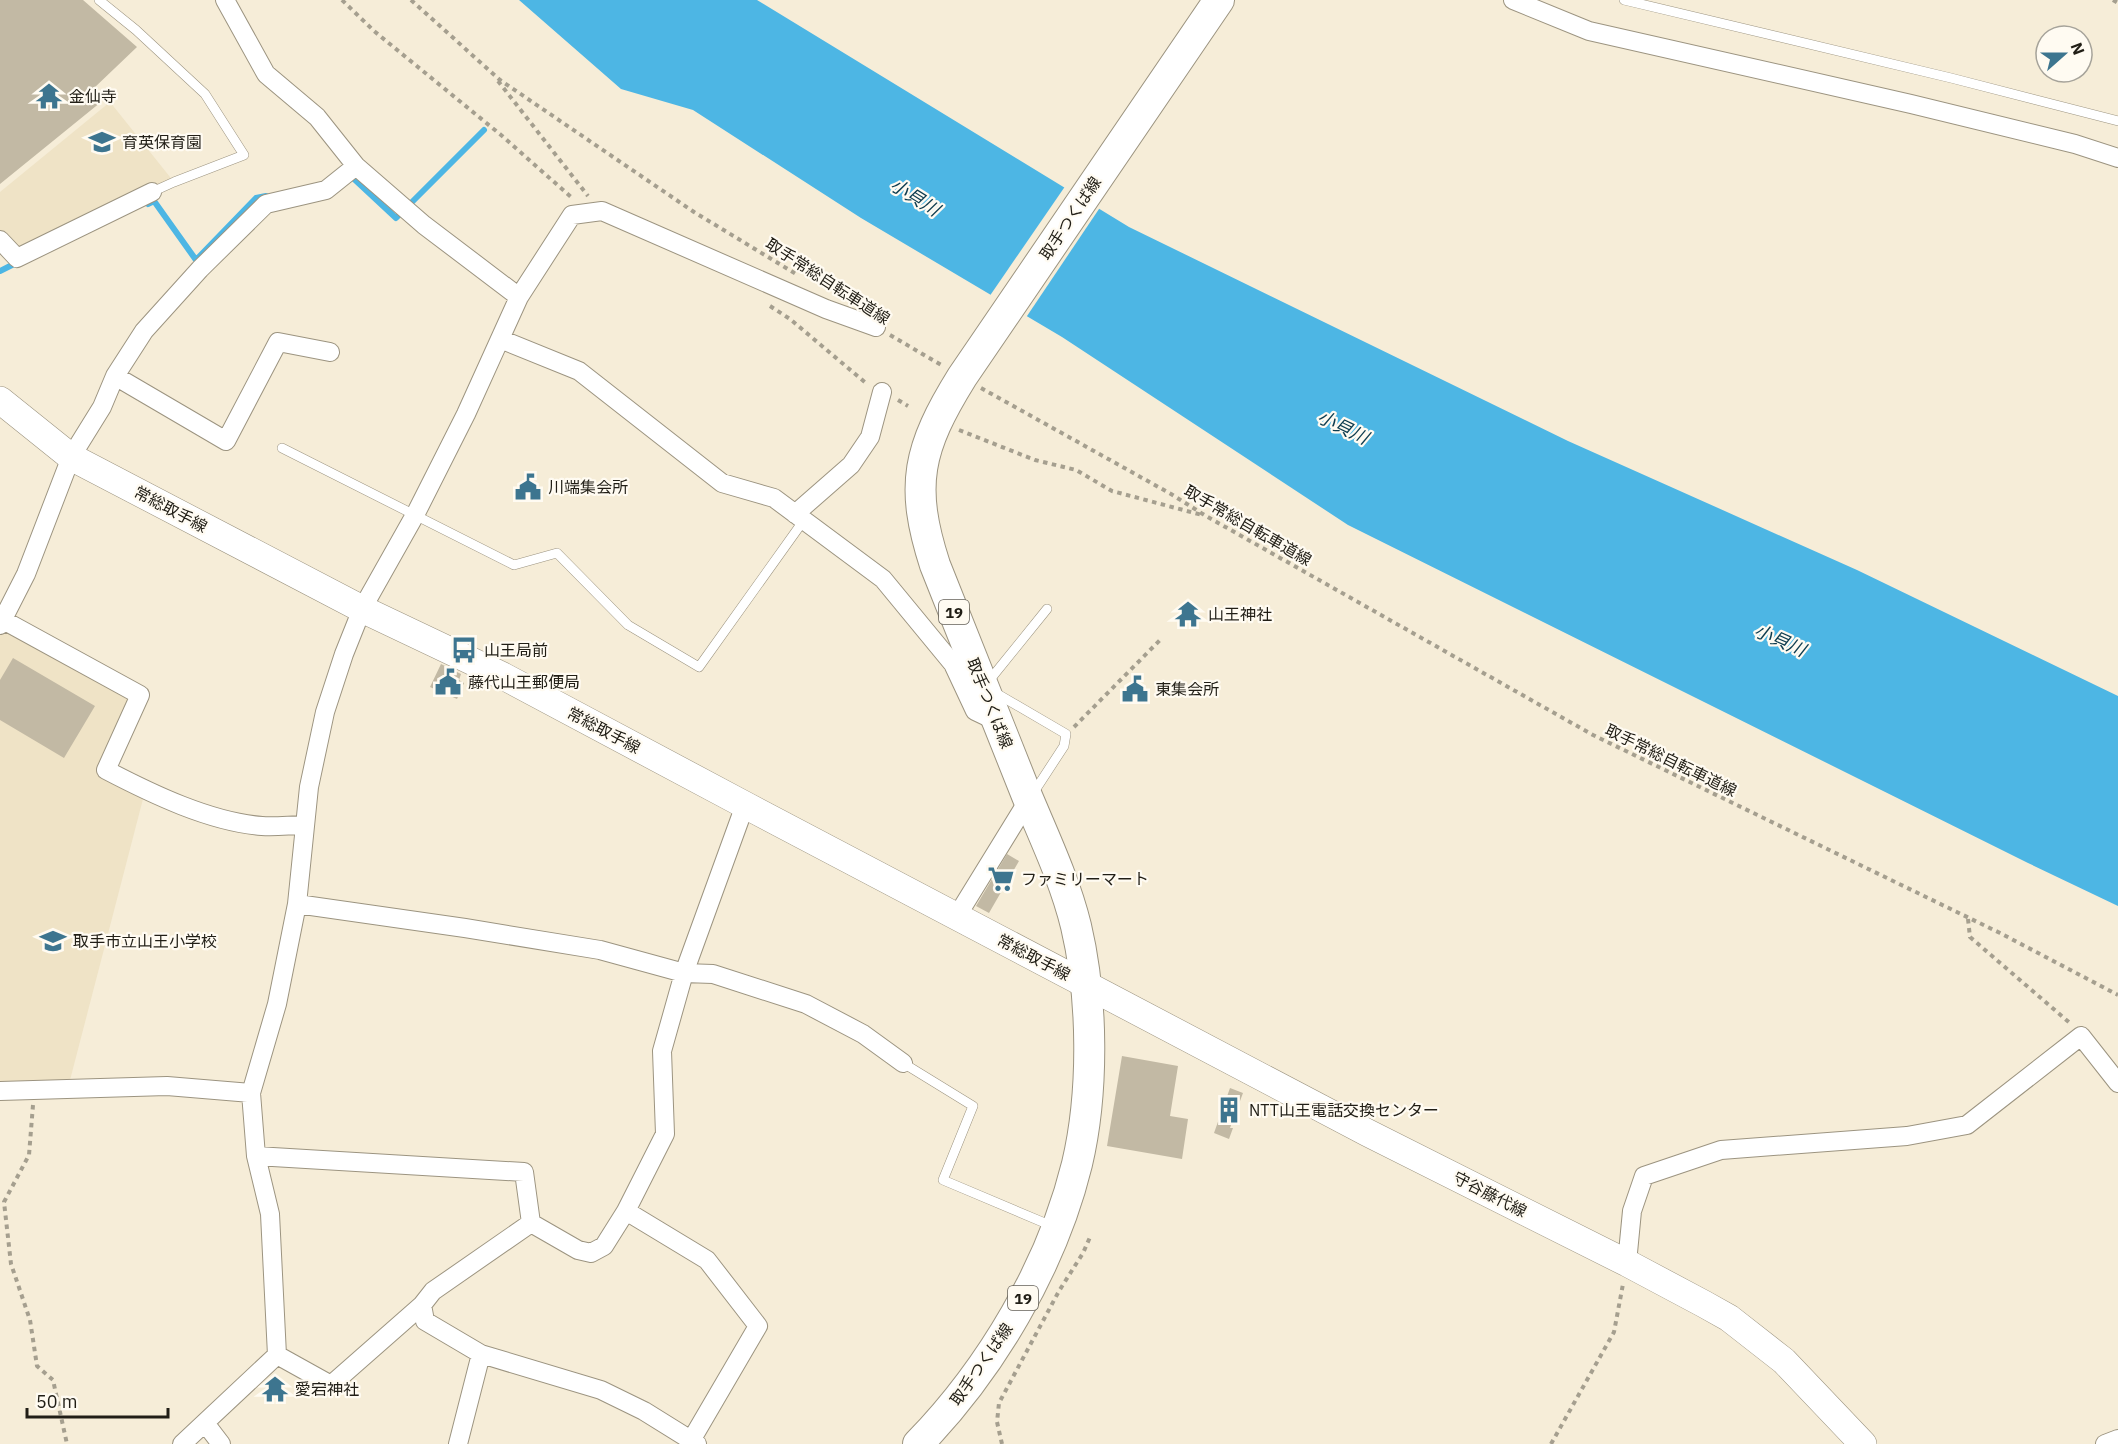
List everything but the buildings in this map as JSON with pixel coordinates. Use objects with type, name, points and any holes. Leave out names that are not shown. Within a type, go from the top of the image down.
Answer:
[{"type":"main road","name":"取手つくば線","points":[[918,1444],[946,1415],[995,1350],[1057,1228],[1077,1162],[1083,1130],[1088,1058],[1086,985],[1070,907],[1055,861],[935,565],[920,508],[920,483],[932,432],[967,369],[1219,0]]},
{"type":"main road","name":"常総取手線","points":[[0,400],[71,457],[362,609],[503,675],[1086,985]]},
{"type":"main road","name":"守谷藤代線","points":[[1086,985],[1368,1133],[1712,1308],[1784,1361],[1863,1444]]},
{"type":"street","points":[[225,0],[266,74],[317,117],[356,166],[424,225],[519,297]]},
{"type":"street","points":[[1514,0],[1589,31],[1911,104],[2075,144],[2118,158]]},
{"type":"street","points":[[304,825],[262,826],[215,816],[154,795],[106,770],[140,695],[1,623],[26,574],[71,457],[144,331],[200,269],[266,204],[326,190],[356,166]]},
{"type":"street","points":[[0,240],[17,258],[152,192]]},
{"type":"street","points":[[182,1444],[277,1355],[270,1214],[256,1156],[251,1093],[276,1004],[297,904],[309,787],[325,712],[362,609],[415,515],[466,414],[519,297],[572,215],[595,212],[826,309],[876,327]]},
{"type":"street","points":[[500,339],[579,371],[722,483],[774,498],[883,579],[953,664],[975,711],[998,722]]},
{"type":"street","points":[[116,376],[226,441],[278,342],[330,352]]},
{"type":"street","points":[[799,517],[851,465],[870,437],[882,392]]},
{"type":"street","points":[[957,916],[1029,800]]},
{"type":"street","points":[[531,1223],[578,1250],[591,1253],[604,1246],[626,1211],[665,1134],[662,1051],[684,973],[745,805]]},
{"type":"street","points":[[297,904],[600,950],[684,973],[712,974],[806,1004],[863,1034],[903,1063]]},
{"type":"street","points":[[1627,1263],[1632,1211],[1644,1176],[1721,1150],[1907,1136],[1967,1125],[2081,1036],[2118,1083]]},
{"type":"street","points":[[0,1091],[167,1086],[251,1093]]},
{"type":"street","points":[[256,1156],[524,1172],[531,1223]]},
{"type":"street","points":[[422,1305],[425,1321],[481,1354],[601,1390],[644,1410],[692,1443],[758,1326],[707,1260],[626,1211]]},
{"type":"street","points":[[277,1355],[331,1385],[422,1305],[433,1291],[531,1223]]},
{"type":"street","points":[[458,1444],[481,1354]]},
{"type":"street","points":[[205,1423],[220,1444]]},
{"type":"street","points":[[2105,1444],[2118,1439]]},
{"type":"lane","points":[[99,0],[136,30],[205,94],[244,155],[152,192]]},
{"type":"lane","points":[[1624,0],[1951,78],[2118,122]]},
{"type":"lane","points":[[282,448],[514,565],[557,553],[628,625],[699,667],[799,517]]},
{"type":"lane","points":[[1029,800],[1064,746],[1066,734],[984,687],[1047,609]]},
{"type":"lane","points":[[903,1063],[974,1106],[944,1180],[1057,1228]]},
{"type":"path","points":[[342,0],[374,31],[595,212]]},
{"type":"path","name":"取手常総自転車道線","points":[[411,0],[492,73],[694,212],[804,279]]},
{"type":"path","points":[[2113,0],[2118,3]]},
{"type":"path","points":[[492,73],[579,186],[595,212]]},
{"type":"path","points":[[749,276],[765,303],[790,319],[872,387],[908,406]]},
{"type":"path","name":"取手常総自転車道線","points":[[876,327],[967,369],[1018,410],[1171,494],[1593,735],[1968,918],[2118,995]]},
{"type":"path","points":[[952,427],[1035,460],[1076,470],[1112,491],[1206,516]]},
{"type":"path","points":[[1066,734],[1160,640]]},
{"type":"path","points":[[1968,918],[1970,937],[2069,1022],[2081,1036]]},
{"type":"path","points":[[34,1090],[28,1155],[4,1202],[11,1263],[30,1320],[37,1366],[53,1380],[67,1444]]},
{"type":"path","points":[[1002,1444],[997,1422],[999,1403],[1059,1291],[1083,1253],[1090,1235]]},
{"type":"path","points":[[1551,1444],[1614,1332],[1627,1263]]},
{"type":"shaded area","name":"育英保育園","points":[[110,102],[174,182],[17,258],[0,240],[0,192]]},
{"type":"shaded area","name":"取手市立山王小学校","points":[[0,626],[129,699],[98,773],[143,799],[69,1084],[0,1087]]},
{"type":"water","name":"小貝川","points":[[519,0],[757,0],[1129,227],[1568,441],[1857,570],[2118,696],[2118,906],[1348,525],[1062,337],[861,218],[693,110],[621,89]]},
{"type":"pier","points":[[1066,185],[1101,206],[1025,319],[989,297]]},
{"type":"waterway","points":[[349,180],[352,177],[396,218],[484,130]]},
{"type":"waterway","points":[[148,204],[154,201],[196,260],[256,198],[266,196]]},
{"type":"waterway","points":[[0,271],[18,262]]},
{"type":"place","name":"金仙寺","points":[[49,96]]},
{"type":"place","name":"育英保育園","points":[[102,142]]},
{"type":"place","name":"川端集会所","points":[[528,487]]},
{"type":"place","name":"山王神社","points":[[1188,614]]},
{"type":"place","name":"山王局前","points":[[464,650]]},
{"type":"place","name":"藤代山王郵便局","points":[[448,682]]},
{"type":"place","name":"東集会所","points":[[1135,689]]},
{"type":"place","name":"ファミリーマート","points":[[1001,879]]},
{"type":"place","name":"取手市立山王小学校","points":[[53,941]]},
{"type":"place","name":"NTT山王電話交換センター","points":[[1229,1110]]},
{"type":"place","name":"愛宕神社","points":[[275,1389]]}]
